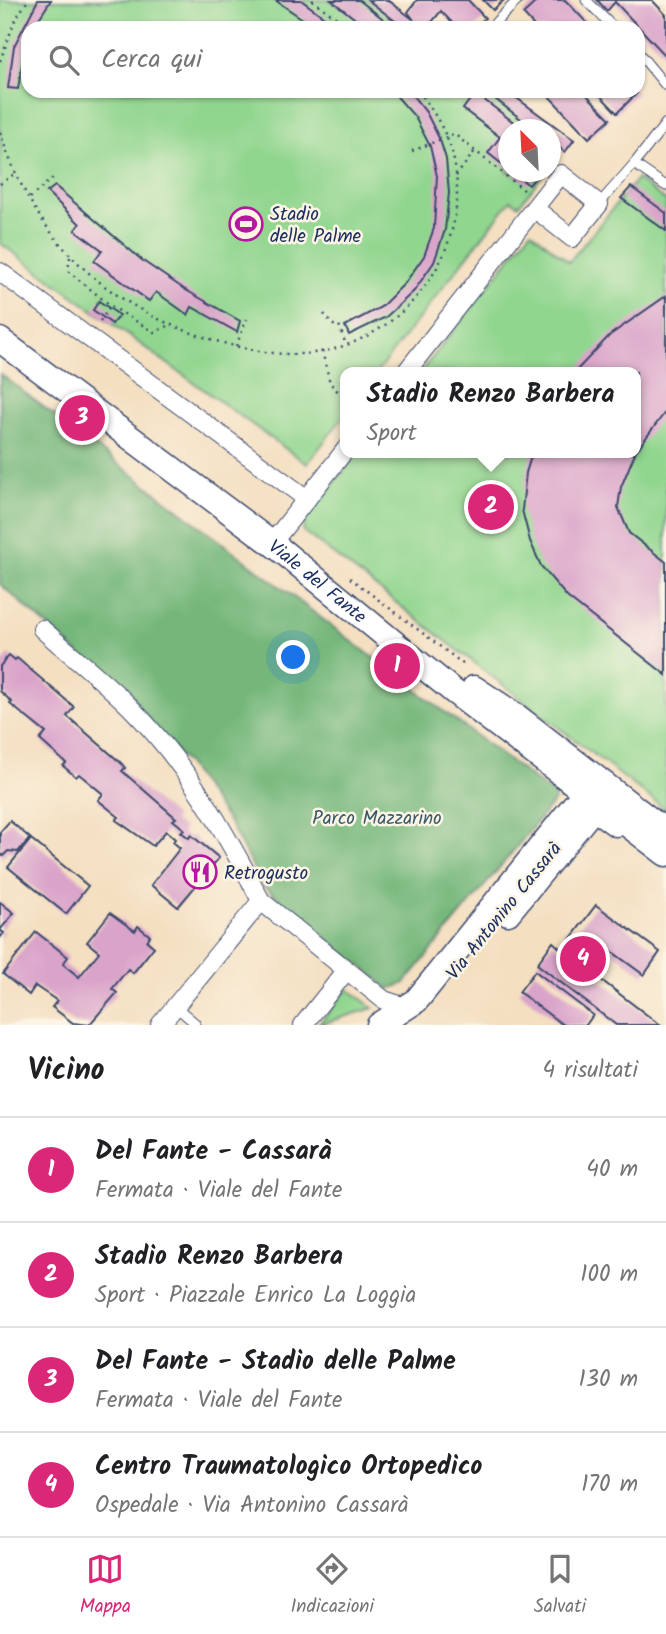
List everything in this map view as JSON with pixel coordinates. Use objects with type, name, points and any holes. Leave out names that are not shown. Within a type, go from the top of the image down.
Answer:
[{"type":"street","points":[[410,367],[527,202],[561,174],[599,204],[572,238],[527,202]]},
{"type":"street","points":[[0,272],[307,499]]},
{"type":"street","name":"Viale del Fante","points":[[0,340],[458,686]]},
{"type":"street","points":[[277,547],[307,499],[340,457]]},
{"type":"street","points":[[42,629],[130,707],[180,764],[226,832],[261,901],[346,971],[412,1017],[586,797],[603,793],[666,841]]},
{"type":"street","points":[[458,686],[586,797],[666,854]]},
{"type":"street","points":[[458,686],[515,715],[666,832]]},
{"type":"street","name":"Via Antonino Cassarà","points":[[379,1025],[412,1017],[455,969],[586,797]]},
{"type":"street","points":[[455,969],[499,925],[593,812],[603,813],[666,863]]},
{"type":"street","points":[[160,1025],[261,901]]},
{"type":"street","points":[[303,1025],[346,971]]},
{"type":"lane","points":[[497,21],[518,0]]},
{"type":"lane","points":[[586,0],[607,21]]},
{"type":"lane","points":[[645,60],[666,86]]},
{"type":"lane","points":[[599,204],[666,123]]},
{"type":"lane","points":[[634,164],[666,186]]},
{"type":"lane","points":[[175,1006],[195,1023]]},
{"type":"path","points":[[0,61],[15,20],[28,0]]},
{"type":"path","points":[[312,0],[340,21]]},
{"type":"path","points":[[0,132],[16,173],[30,198],[70,257],[105,288],[168,326],[236,346],[281,354],[323,351],[346,345],[394,319],[431,280],[441,263],[454,225],[456,176],[446,136],[423,98]]},
{"type":"path","points":[[412,151],[454,134],[525,191],[527,202]]},
{"type":"path","points":[[456,176],[475,151]]},
{"type":"path","points":[[0,184],[16,173]]},
{"type":"path","points":[[30,198],[54,177]]},
{"type":"path","points":[[70,257],[68,271],[111,306],[154,332],[168,326]]},
{"type":"path","points":[[100,321],[111,306]]},
{"type":"path","points":[[324,314],[333,325],[339,325],[346,345]]},
{"type":"path","points":[[236,346],[247,319]]},
{"type":"path","points":[[323,351],[330,383],[340,394]]},
{"type":"green space","name":"Stadio delle Palme","points":[[0,0],[368,0],[395,21],[21,21],[21,98],[494,98],[522,119],[498,119],[498,182],[537,182],[519,205],[511,200],[381,367],[340,367],[340,421],[307,464],[0,243]]},
{"type":"green space","points":[[637,179],[666,201],[666,810],[303,531],[305,521],[354,458],[641,458],[641,367],[425,367],[531,231],[569,262]]},
{"type":"green space","name":"Parco Mazzarino","points":[[0,374],[554,795],[555,800],[404,984],[389,989],[263,886],[230,824],[187,764],[136,704],[0,584]]},
{"type":"green space","points":[[348,989],[373,1008],[318,1025]]},
{"type":"building","points":[[38,0],[51,0],[38,21],[27,21]]},
{"type":"building","points":[[275,0],[301,0],[330,21],[306,21]]},
{"type":"building","points":[[331,0],[359,0],[386,21],[358,21]]},
{"type":"building","points":[[368,0],[388,0],[414,20],[408,12],[417,0],[468,0],[485,18],[482,21],[450,21],[441,11],[433,21],[395,21]]},
{"type":"building","points":[[483,0],[504,0],[493,10]]},
{"type":"building","points":[[538,0],[565,0],[585,21],[530,21],[523,14]]},
{"type":"building","points":[[597,0],[652,0],[666,15],[666,56],[645,34],[645,21],[633,21],[615,2],[607,11]]},
{"type":"building","points":[[21,33],[18,89],[8,88],[14,46]]},
{"type":"building","points":[[398,98],[415,98],[426,112],[440,140],[446,159],[449,193],[445,230],[434,262],[414,291],[386,317],[349,335],[345,326],[381,307],[405,283],[424,256],[434,228],[437,176],[430,146],[415,117]]},
{"type":"building","points":[[471,98],[482,98],[509,119],[498,119],[498,135],[463,109]]},
{"type":"building","points":[[494,98],[517,98],[545,119],[521,119]]},
{"type":"building","points":[[551,98],[590,98],[610,119],[589,138]]},
{"type":"building","points":[[603,98],[632,98],[617,113]]},
{"type":"building","points":[[561,130],[574,140],[565,152],[561,149]]},
{"type":"building","points":[[498,140],[498,161],[488,153]]},
{"type":"building","points":[[55,186],[143,261],[184,289],[240,321],[237,332],[192,307],[188,315],[156,292],[149,301],[94,261],[102,250],[75,230],[80,224],[47,192]]},
{"type":"building","points":[[631,187],[666,213],[666,231],[621,198]]},
{"type":"building","points":[[666,296],[666,411],[641,444],[641,367],[580,367],[610,335]]},
{"type":"building","points":[[99,301],[119,315],[112,324],[93,310]]},
{"type":"building","points":[[530,458],[633,458],[621,487],[618,507],[629,533],[666,562],[666,675],[567,597],[541,566],[530,541],[522,510]]},
{"type":"building","points":[[9,655],[15,660],[17,658],[74,707],[67,716],[121,763],[125,768],[122,771],[176,818],[173,820],[184,829],[181,832],[189,838],[191,835],[219,858],[178,907],[151,885],[180,848],[173,842],[175,839],[166,831],[153,846],[116,820],[119,817],[98,800],[103,794],[79,774],[76,777],[63,766],[66,763],[40,740],[46,733],[10,704],[12,702],[0,691],[0,666]]},
{"type":"building","points":[[10,821],[30,838],[18,852],[8,851],[3,856],[0,853],[0,832]]},
{"type":"building","points":[[31,839],[88,886],[66,914],[8,867]]},
{"type":"building","points":[[0,902],[14,913],[0,930]]},
{"type":"building","points":[[596,905],[660,952],[644,975],[600,943],[583,966],[660,1025],[616,1025],[537,964],[553,942],[562,950]]},
{"type":"building","points":[[110,913],[135,931],[138,926],[150,936],[147,941],[154,947],[133,973],[128,969],[112,989],[117,993],[89,1025],[73,1023],[52,1007],[57,1001],[50,996],[35,986],[29,995],[3,974],[36,932],[68,957],[63,964],[79,977],[99,952],[87,942]]},
{"type":"building","points":[[535,971],[593,1015],[586,1025],[563,1025],[519,992]]},
{"type":"place","name":"Stadio delle Palme","points":[[246,224]]},
{"type":"place","name":"Del Fante - Stadio delle Palme","points":[[82,418]]},
{"type":"place","name":"Stadio Renzo Barbera","points":[[491,507]]},
{"type":"place","name":"Del Fante - Cassarà","points":[[397,666]]},
{"type":"place","name":"Retrogusto","points":[[200,872]]},
{"type":"place","name":"Centro Traumatologico Ortopedico","points":[[583,959]]}]
